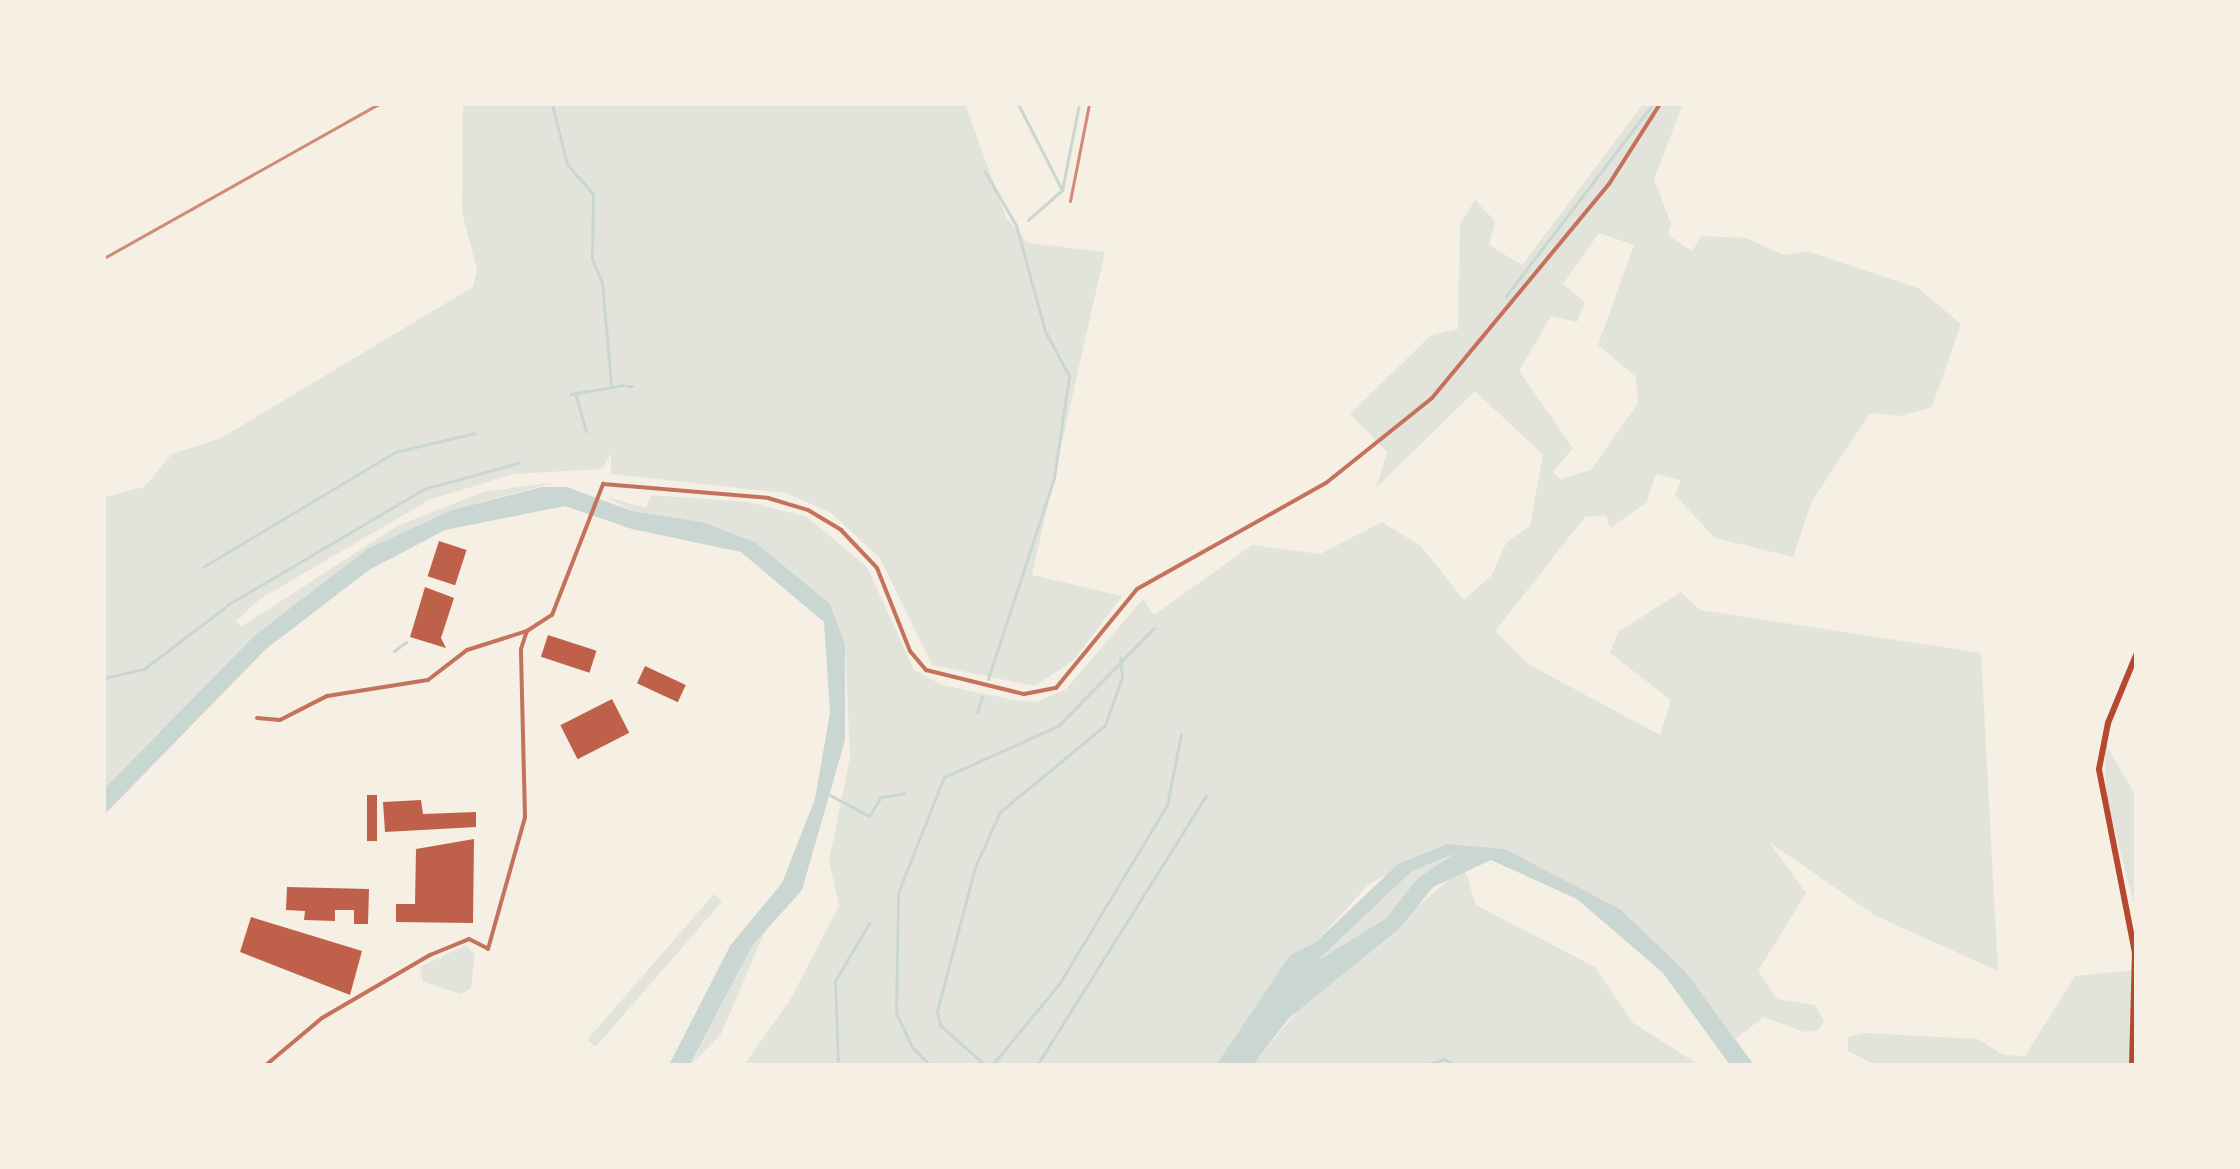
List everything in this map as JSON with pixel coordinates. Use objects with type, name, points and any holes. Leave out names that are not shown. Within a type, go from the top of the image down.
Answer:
[{"type":"main road","points":[[2132,1065],[2135,953],[2099,769],[2108,723],[2136,655]]},
{"type":"street","points":[[257,718],[280,720],[327,696],[428,680],[467,650],[527,631],[552,615],[583,527],[603,484],[768,498],[808,510],[841,530],[877,568],[910,651],[926,670],[1024,694],[1056,688],[1137,589],[1326,483],[1432,398],[1609,184],[1660,104]]},
{"type":"street","points":[[266,1065],[322,1018],[430,955],[469,939],[488,949],[525,817],[517,681],[527,631]]},
{"type":"shaded area","points":[[463,104],[965,104],[1006,217],[1028,243],[1105,252],[1032,575],[1122,596],[1074,660],[1035,686],[932,665],[880,558],[830,512],[785,493],[611,474],[611,453],[602,469],[513,474],[429,500],[260,599],[236,621],[241,627],[397,526],[483,492],[557,482],[452,510],[369,548],[255,635],[104,789],[104,497],[144,487],[172,454],[221,438],[473,287],[477,270],[462,212]]},
{"type":"shaded area","points":[[1643,104],[1683,104],[1654,179],[1671,224],[1668,235],[1692,251],[1702,236],[1746,238],[1784,255],[1807,251],[1918,288],[1961,324],[1932,407],[1900,416],[1870,413],[1812,501],[1793,557],[1715,538],[1675,495],[1681,480],[1656,474],[1646,503],[1610,528],[1606,515],[1585,517],[1495,631],[1528,664],[1660,735],[1671,700],[1610,653],[1618,632],[1681,592],[1700,610],[1981,653],[1998,971],[1876,916],[1769,842],[1806,893],[1758,971],[1777,999],[1815,1005],[1824,1021],[1819,1030],[1804,1032],[1764,1017],[1735,1039],[1685,971],[1620,909],[1505,849],[1447,844],[1369,884],[1316,942],[1290,955],[1216,1065],[744,1065],[790,1000],[839,906],[829,861],[850,757],[845,644],[830,604],[755,542],[702,522],[632,511],[606,497],[646,508],[651,495],[748,502],[807,517],[867,567],[914,670],[942,685],[1014,700],[1037,702],[1066,689],[1143,599],[1154,615],[1252,545],[1320,554],[1382,522],[1421,546],[1464,600],[1492,575],[1506,543],[1530,526],[1543,455],[1475,391],[1376,488],[1387,452],[1350,414],[1431,335],[1458,329],[1460,225],[1475,200],[1495,221],[1489,245],[1522,265]],"holes":[[[1599,233],[1634,245],[1598,345],[1636,377],[1638,403],[1591,470],[1560,479],[1553,472],[1573,448],[1519,371],[1551,316],[1577,322],[1585,302],[1563,284]]]},
{"type":"shaded area","points":[[542,487],[567,487],[632,511],[702,522],[755,542],[830,604],[845,644],[845,740],[802,890],[752,946],[690,1065],[669,1065],[730,946],[782,883],[815,799],[830,713],[824,622],[741,552],[632,529],[565,506],[445,530],[369,570],[266,649],[104,815],[104,789],[255,635],[369,548],[452,510]]},
{"type":"shaded area","points":[[2105,743],[2136,796],[2136,912],[2106,796]]},
{"type":"shaded area","points":[[1447,844],[1505,849],[1620,909],[1685,971],[1754,1065],[1730,1065],[1663,973],[1577,899],[1491,860],[1433,887],[1400,928],[1289,1018],[1253,1065],[1216,1065],[1290,955],[1316,942],[1398,864]],"holes":[[[1454,854],[1418,878],[1385,919],[1317,961],[1412,871]]]},
{"type":"shaded area","points":[[1455,854],[1418,878],[1385,919],[1317,961],[1412,871]]},
{"type":"shaded area","points":[[1464,867],[1476,905],[1595,967],[1632,1022],[1699,1065],[1253,1065],[1302,1005]]},
{"type":"shaded area","points":[[714,894],[722,901],[596,1047],[587,1040]]},
{"type":"shaded area","points":[[765,931],[721,1034],[691,1065],[752,946]]},
{"type":"shaded area","points":[[466,945],[475,955],[471,988],[461,994],[423,982],[420,967]]},
{"type":"shaded area","points":[[2136,970],[2136,1065],[1875,1065],[1848,1051],[1848,1037],[1865,1033],[1978,1039],[2003,1055],[2025,1056],[2075,976]]},
{"type":"building","points":[[439,541],[467,550],[455,585],[428,576]]},
{"type":"building","points":[[425,587],[454,598],[441,638],[446,648],[410,637]]},
{"type":"building","points":[[548,635],[597,651],[589,673],[541,657]]},
{"type":"building","points":[[645,666],[686,685],[678,702],[637,683]]},
{"type":"building","points":[[612,699],[629,733],[578,759],[560,725]]},
{"type":"building","points":[[367,795],[377,795],[377,841],[367,841]]},
{"type":"building","points":[[421,800],[423,814],[476,812],[476,827],[385,832],[383,802]]},
{"type":"building","points":[[474,839],[473,923],[396,922],[396,904],[415,904],[416,849]]},
{"type":"building","points":[[287,887],[369,889],[368,924],[354,924],[354,910],[335,910],[335,921],[304,920],[305,911],[286,910]]},
{"type":"building","points":[[251,917],[362,951],[350,995],[240,952]]},
{"type":"waterway","points":[[552,104],[567,164],[593,194],[592,259],[602,282],[611,384]]},
{"type":"waterway","points":[[1018,104],[1062,190]]},
{"type":"waterway","points":[[1028,220],[1062,190],[1079,104]]},
{"type":"waterway","points":[[1506,296],[1653,104]]},
{"type":"waterway","points":[[985,172],[1016,225],[1045,331],[1069,376],[1054,478],[988,679]]},
{"type":"waterway","points":[[571,394],[623,385]]},
{"type":"waterway","points":[[627,386],[632,386]]},
{"type":"waterway","points":[[575,393],[586,431]]},
{"type":"waterway","points":[[203,567],[395,452],[475,433]]},
{"type":"waterway","points":[[227,605],[424,489],[518,463]]},
{"type":"waterway","points":[[104,678],[144,669],[224,608]]},
{"type":"waterway","points":[[930,1065],[912,1047],[896,1012],[898,893],[944,777],[1058,726],[1154,628]]},
{"type":"waterway","points":[[394,651],[406,642]]},
{"type":"waterway","points":[[985,1065],[940,1025],[937,1011],[975,867],[1000,812],[1105,725],[1122,677],[1120,658]]},
{"type":"waterway","points":[[977,712],[982,697]]},
{"type":"waterway","points":[[992,1065],[1059,984],[1167,805],[1181,734]]},
{"type":"waterway","points":[[830,795],[869,816],[881,797],[905,793]]},
{"type":"waterway","points":[[1037,1065],[1206,796]]},
{"type":"waterway","points":[[838,1065],[835,981],[869,923]]},
{"type":"waterway","points":[[1426,1065],[1444,1059],[1455,1065]]},
{"type":"railway","points":[[104,258],[378,104]]},
{"type":"railway","points":[[1070,201],[1089,104]]}]
